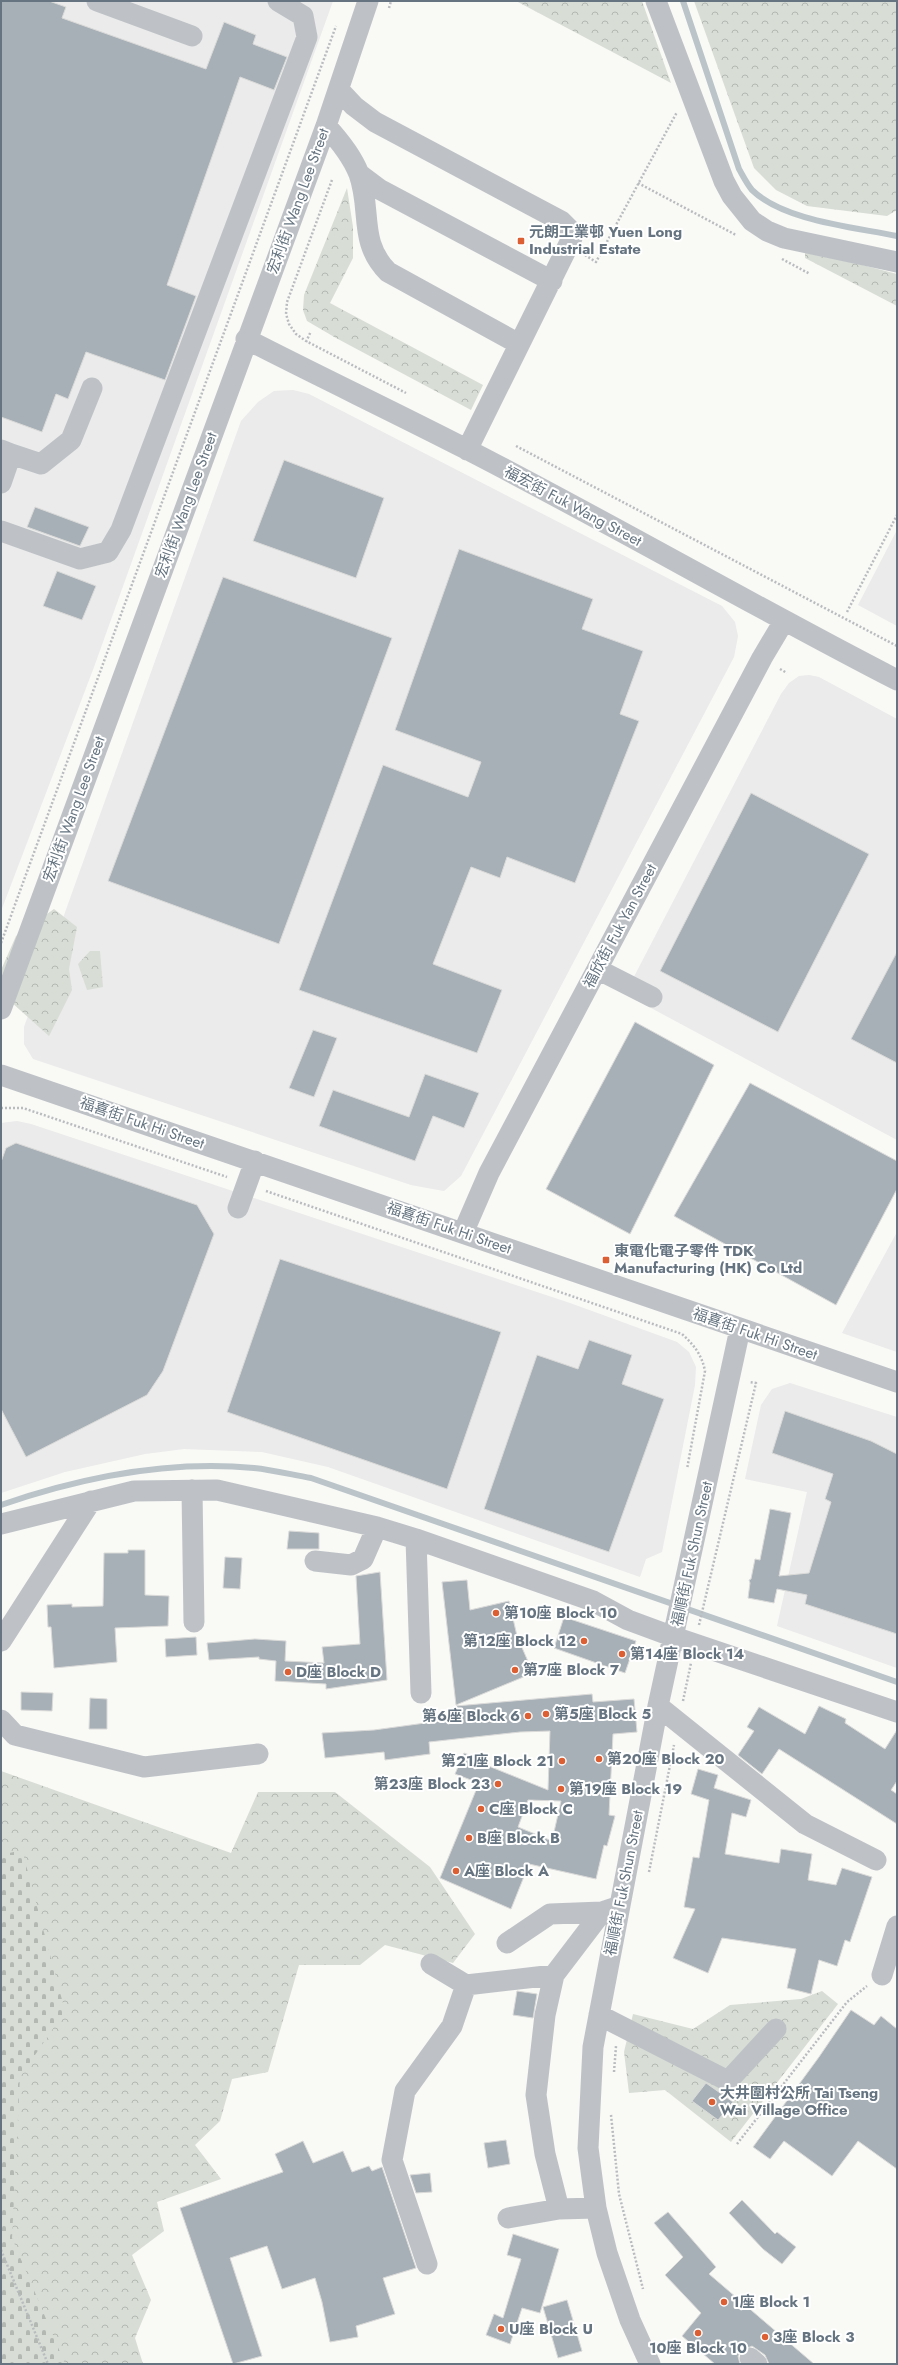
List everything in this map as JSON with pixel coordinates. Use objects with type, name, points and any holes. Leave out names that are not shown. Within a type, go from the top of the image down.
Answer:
[{"type":"street","points":[[97,1],[125,6],[192,36]]},
{"type":"street","points":[[1,530],[80,558],[108,552],[121,530],[307,37],[303,16],[278,1]]},
{"type":"street","name":"宏利街 Wang Lee Street","points":[[1,1009],[246,339],[326,126],[368,1]]},
{"type":"street","points":[[656,1],[724,181],[740,208],[752,221],[767,231],[784,238],[897,262]]},
{"type":"street","points":[[339,90],[354,106],[375,122],[561,221],[569,229],[572,238],[569,247],[467,450]]},
{"type":"street","points":[[326,126],[343,144],[359,174],[366,202],[370,246],[376,261],[388,272],[519,344]]},
{"type":"street","points":[[359,174],[379,189],[552,281]]},
{"type":"street","name":"福宏街 Fuk Wang Street","points":[[246,339],[467,450],[716,583],[784,622],[897,680]]},
{"type":"street","points":[[1,483],[6,452],[41,464],[72,440],[92,388]]},
{"type":"street","name":"福欣街 Fuk Yan Street","points":[[463,1233],[489,1173],[784,622]]},
{"type":"street","points":[[597,969],[652,997]]},
{"type":"street","name":"福喜街 Fuk Hi Street","points":[[1,1075],[897,1382]]},
{"type":"street","points":[[238,1208],[254,1161]]},
{"type":"street","name":"福順街 Fuk Shun Street","points":[[650,2364],[630,2320],[607,2253],[596,2208],[588,2148],[593,2047],[599,2015],[611,1909],[675,1631],[740,1329]]},
{"type":"street","points":[[192,1490],[194,1622]]},
{"type":"street","points":[[1,1524],[134,1491],[217,1490],[376,1527],[416,1539],[593,1601],[628,1620],[696,1637],[897,1712]]},
{"type":"street","points":[[1,1640],[91,1501]]},
{"type":"street","points":[[315,1561],[351,1566],[363,1559],[376,1527]]},
{"type":"street","points":[[416,1539],[421,1693]]},
{"type":"street","points":[[658,1706],[805,1824],[876,1860]]},
{"type":"street","points":[[1,1720],[15,1735],[144,1767],[258,1754]]},
{"type":"street","points":[[507,1943],[550,1914],[611,1909]]},
{"type":"street","points":[[560,2209],[545,2154],[536,2095],[545,2015],[554,1974],[611,1909]]},
{"type":"street","points":[[882,1975],[897,1926]]},
{"type":"street","points":[[431,1964],[466,1985],[554,1974]]},
{"type":"street","points":[[427,2264],[392,2160],[405,2091],[452,2026],[466,1985]]},
{"type":"street","points":[[599,2015],[728,2081],[776,2029]]},
{"type":"street","points":[[508,2218],[560,2209],[596,2208]]},
{"type":"path","points":[[1,943],[337,23]]},
{"type":"path","points":[[569,247],[596,262],[689,89]]},
{"type":"path","points":[[332,180],[292,286],[286,314],[289,324],[296,334],[306,341],[406,393]]},
{"type":"path","points":[[638,184],[739,236]]},
{"type":"path","points":[[778,257],[810,274]]},
{"type":"path","points":[[516,446],[897,646]]},
{"type":"path","points":[[847,612],[897,515]]},
{"type":"path","points":[[1,1108],[23,1108],[682,1334],[695,1345],[704,1362],[705,1371]]},
{"type":"path","points":[[648,1878],[696,1637],[756,1383]]},
{"type":"path","points":[[736,2144],[846,2002],[882,1975]]},
{"type":"path","points":[[614,2075],[618,2024]]},
{"type":"path","points":[[611,2113],[619,2194],[644,2295]]},
{"type":"path","points":[[1,2250],[48,2364]]},
{"type":"shaded area","points":[[1,1],[333,1],[94,667],[1,911]]},
{"type":"shaded area","points":[[293,390],[309,394],[722,606],[735,622],[738,636],[734,657],[461,1176],[444,1191],[411,1185],[33,1059],[24,1044],[24,1027],[241,421],[258,402],[274,391]]},
{"type":"shaded area","points":[[897,530],[897,626],[858,605]]},
{"type":"shaded area","points":[[809,675],[819,677],[897,719],[897,1140],[625,994],[781,694],[789,683],[799,676]]},
{"type":"shaded area","points":[[17,1121],[31,1124],[570,1303],[677,1342],[689,1352],[696,1367],[695,1385],[662,1552],[646,1559],[640,1577],[328,1467],[262,1452],[184,1449],[145,1454],[65,1472],[1,1493],[1,1123]]},
{"type":"shaded area","points":[[897,1232],[897,1352],[842,1333]]},
{"type":"shaded area","points":[[790,1383],[897,1417],[897,1668],[777,1626],[807,1492],[745,1479],[761,1405],[772,1389]]},
{"type":"green space","points":[[516,1],[642,1],[671,83]]},
{"type":"green space","points":[[694,1],[897,1],[897,210],[887,216],[807,206],[776,190],[754,168]]},
{"type":"green space","points":[[347,188],[353,227],[353,258],[330,303],[483,385],[471,410],[307,321],[303,310],[304,295]]},
{"type":"green space","points":[[805,250],[897,274],[897,306],[805,258]]},
{"type":"green space","points":[[54,909],[77,927],[69,969],[72,990],[49,1036],[1,993],[1,970],[16,936]]},
{"type":"green space","points":[[90,951],[100,951],[103,987],[87,990],[78,964]]},
{"type":"green space","points":[[1,1771],[231,1853],[258,1792],[335,1792],[430,1867],[475,1934],[453,1963],[385,1945],[360,1965],[299,1965],[268,2072],[232,2079],[220,2121],[195,2145],[221,2179],[157,2202],[164,2231],[132,2255],[151,2300],[135,2338],[143,2364],[1,2364]]},
{"type":"green space","points":[[22,1850],[65,2011],[20,2077],[12,2238],[65,2364],[1,2364],[1,1855]]},
{"type":"green space","points":[[822,1991],[838,2004],[731,2142],[665,2090],[629,2093],[624,2052],[633,2014],[693,2029],[730,2005],[801,1999]]},
{"type":"building","points":[[1,1],[49,1],[66,7],[62,18],[206,69],[224,22],[256,35],[253,44],[287,57],[274,90],[240,77],[167,285],[196,296],[165,380],[86,352],[68,399],[56,394],[42,432],[1,417]]},
{"type":"building","points":[[284,460],[384,498],[356,578],[253,541]]},
{"type":"building","points":[[35,507],[89,527],[80,546],[27,527]]},
{"type":"building","points":[[459,549],[593,599],[582,629],[643,651],[620,714],[639,721],[575,883],[507,857],[500,878],[471,867],[433,964],[502,990],[477,1053],[299,990],[383,765],[468,797],[481,762],[395,730]]},
{"type":"building","points":[[57,571],[96,586],[82,620],[43,606]]},
{"type":"building","points":[[223,577],[392,638],[279,944],[108,881]]},
{"type":"building","points":[[751,793],[869,854],[778,1032],[660,971]]},
{"type":"building","points":[[897,952],[897,1063],[851,1039]]},
{"type":"building","points":[[635,1022],[714,1065],[630,1234],[546,1189]]},
{"type":"building","points":[[313,1030],[337,1038],[314,1097],[289,1088]]},
{"type":"building","points":[[425,1074],[479,1093],[464,1128],[433,1116],[415,1161],[319,1126],[333,1090],[409,1117]]},
{"type":"building","points":[[750,1083],[897,1161],[897,1189],[836,1305],[674,1216]]},
{"type":"building","points":[[16,1143],[197,1205],[214,1234],[163,1371],[147,1395],[26,1457],[1,1409],[1,1162],[6,1148]]},
{"type":"building","points":[[280,1259],[501,1332],[447,1489],[227,1412]]},
{"type":"building","points":[[589,1340],[632,1355],[622,1384],[664,1399],[609,1552],[484,1509],[537,1355],[578,1369]]},
{"type":"building","points":[[785,1411],[871,1441],[897,1454],[897,1634],[805,1604],[807,1595],[777,1589],[774,1603],[748,1598],[749,1580],[751,1579],[755,1559],[760,1560],[770,1509],[791,1513],[779,1576],[809,1573],[831,1502],[825,1499],[833,1474],[772,1453]]},
{"type":"building","points":[[289,1531],[319,1533],[319,1549],[287,1549]]},
{"type":"building","points":[[128,1550],[145,1550],[145,1595],[169,1596],[168,1626],[115,1628],[117,1662],[54,1668],[51,1627],[48,1627],[47,1605],[72,1604],[72,1607],[103,1606],[104,1553],[128,1553]]},
{"type":"building","points":[[225,1557],[242,1558],[240,1589],[223,1588]]},
{"type":"building","points":[[380,1572],[387,1680],[326,1689],[326,1684],[275,1681],[276,1661],[259,1659],[259,1657],[209,1660],[207,1643],[255,1639],[286,1641],[285,1661],[324,1663],[322,1647],[360,1644],[356,1576]]},
{"type":"building","points":[[467,1580],[470,1610],[509,1601],[517,1636],[533,1673],[456,1705],[442,1582]]},
{"type":"building","points":[[564,1617],[636,1641],[625,1673],[554,1648]]},
{"type":"building","points":[[196,1637],[197,1655],[166,1657],[165,1639]]},
{"type":"building","points":[[21,1692],[53,1693],[52,1711],[21,1710]]},
{"type":"building","points":[[592,1694],[593,1702],[634,1699],[637,1732],[613,1734],[609,1815],[615,1816],[607,1846],[604,1845],[596,1879],[529,1864],[511,1909],[440,1878],[479,1783],[455,1774],[464,1753],[487,1762],[486,1765],[548,1790],[550,1731],[520,1732],[429,1742],[430,1754],[385,1760],[384,1752],[325,1758],[322,1733],[374,1730],[440,1721],[440,1716],[457,1714],[456,1706]],"holes":[[[528,1800],[561,1801],[552,1841],[518,1827]]]},
{"type":"building","points":[[90,1698],[107,1699],[107,1729],[89,1729]]},
{"type":"building","points":[[819,1706],[846,1719],[845,1723],[885,1749],[897,1730],[897,1781],[891,1790],[897,1794],[897,1824],[779,1749],[762,1774],[738,1755],[754,1731],[747,1727],[759,1707],[805,1734]]},
{"type":"building","points":[[698,1769],[718,1775],[714,1788],[751,1800],[746,1817],[732,1813],[725,1854],[779,1863],[781,1849],[812,1854],[808,1880],[836,1885],[842,1868],[872,1877],[850,1942],[845,1940],[837,1966],[819,1960],[811,1994],[787,1988],[796,1949],[722,1938],[708,1973],[673,1958],[695,1909],[684,1907],[693,1857],[699,1858],[709,1800],[691,1794]]},
{"type":"building","points":[[517,1991],[537,1994],[533,2018],[513,2015]]},
{"type":"building","points":[[851,2010],[874,2025],[881,2016],[897,2029],[897,2169],[858,2141],[832,2176],[784,2141],[770,2159],[753,2147],[819,2057]]},
{"type":"building","name":"大井圍村公所 Tai Tseng Wai Village Office","points":[[706,2083],[733,2102],[718,2120],[692,2101]]},
{"type":"building","points":[[506,2140],[510,2164],[488,2168],[484,2143]]},
{"type":"building","points":[[303,2141],[313,2163],[343,2151],[352,2172],[369,2166],[372,2171],[382,2167],[416,2268],[383,2278],[395,2314],[356,2326],[358,2337],[330,2342],[322,2302],[315,2278],[282,2289],[267,2246],[230,2258],[262,2356],[233,2364],[180,2208],[283,2172],[275,2154]]},
{"type":"building","points":[[430,2173],[432,2192],[416,2193],[410,2175]]},
{"type":"building","points":[[742,2200],[775,2234],[777,2232],[796,2247],[782,2264],[763,2249],[729,2213]]},
{"type":"building","points":[[668,2212],[716,2267],[709,2274],[814,2364],[769,2364],[765,2355],[752,2346],[741,2351],[738,2356],[740,2364],[715,2364],[682,2336],[701,2313],[665,2275],[683,2257],[654,2223]]},
{"type":"building","points":[[513,2234],[559,2249],[540,2313],[522,2308],[510,2344],[486,2335],[494,2314],[503,2318],[521,2259],[507,2255]]},
{"type":"building","points":[[567,2300],[582,2351],[558,2358],[543,2307]]},
{"type":"waterway","points":[[683,1],[739,169],[752,190],[766,201],[801,216],[841,226],[897,236]]},
{"type":"waterway","points":[[1,1505],[63,1486],[126,1473],[158,1469],[190,1466],[222,1466],[276,1471],[311,1478],[897,1682]]},
{"type":"place","name":"元朗工業邨 Yuen Long Industrial Estate","points":[[521,241]]},
{"type":"place","name":"東電化電子零件 TDK Manufacturing (HK) Co Ltd","points":[[606,1260]]},
{"type":"place","name":"第10座 Block 10","points":[[496,1613]]},
{"type":"place","name":"第12座 Block 12","points":[[584,1641]]},
{"type":"place","name":"第14座 Block 14","points":[[622,1654]]},
{"type":"place","name":"第7座 Block 7","points":[[515,1670]]},
{"type":"place","name":"D座 Block D","points":[[288,1672]]},
{"type":"place","name":"第5座 Block 5","points":[[546,1714]]},
{"type":"place","name":"第6座 Block 6","points":[[528,1716]]},
{"type":"place","name":"第20座 Block 20","points":[[599,1759]]},
{"type":"place","name":"第21座 Block 21","points":[[562,1761]]},
{"type":"place","name":"第23座 Block 23","points":[[498,1784]]},
{"type":"place","name":"第19座 Block 19","points":[[561,1789]]},
{"type":"place","name":"C座 Block C","points":[[481,1809]]},
{"type":"place","name":"B座 Block B","points":[[469,1838]]},
{"type":"place","name":"A座 Block A","points":[[456,1871]]},
{"type":"place","name":"大井圍村公所 Tai Tseng Wai Village Office","points":[[712,2102]]},
{"type":"place","name":"1座 Block 1","points":[[724,2302]]},
{"type":"place","name":"U座 Block U","points":[[501,2329]]},
{"type":"place","name":"10座 Block 10","points":[[698,2333]]},
{"type":"place","name":"3座 Block 3","points":[[765,2337]]}]
